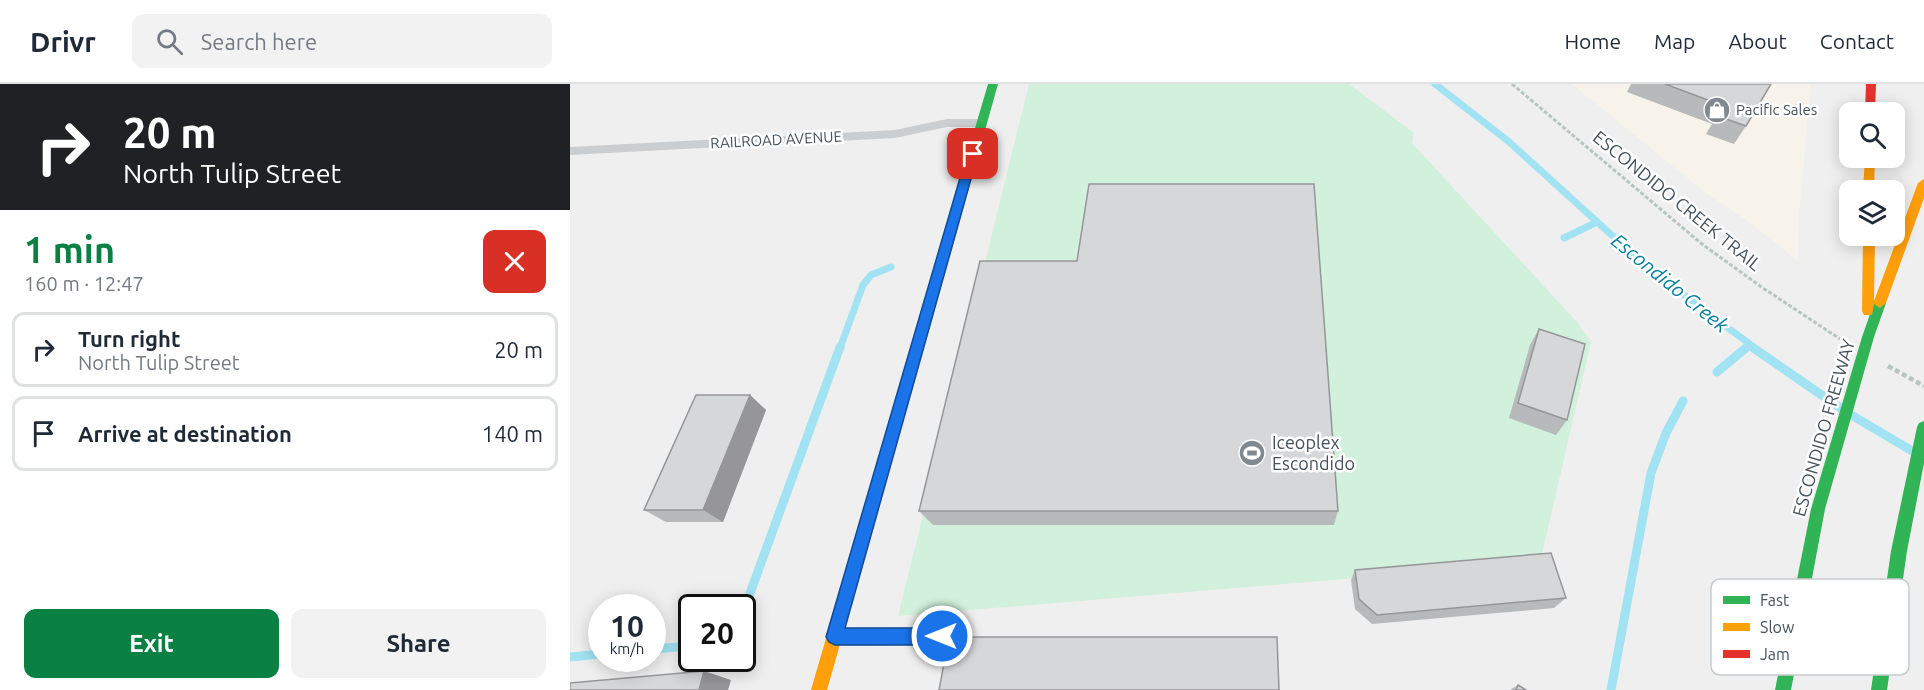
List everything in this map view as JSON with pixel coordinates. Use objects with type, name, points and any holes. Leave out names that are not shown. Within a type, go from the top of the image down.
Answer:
[{"type":"main road","points":[[819,690],[993,84]]},
{"type":"main road","points":[[1870,102],[1871,84]]},
{"type":"main road","name":"ESCONDIDO FREEWAY","points":[[1805,579],[1818,510],[1868,337],[1924,183]]},
{"type":"main road","points":[[1868,337],[1869,246]]},
{"type":"main road","points":[[1895,579],[1924,427]]},
{"type":"main road","name":"ESCONDIDO FREEWAY","points":[[1783,690],[1786,675]]},
{"type":"main road","points":[[1879,690],[1881,675]]},
{"type":"lane","name":"RAILROAD AVENUE","points":[[570,151],[895,134],[947,123],[981,123]]},
{"type":"lane","points":[[835,637],[942,636]]},
{"type":"path","name":"ESCONDIDO CREEK TRAIL","points":[[1512,84],[1692,236],[1745,277],[1843,341]]},
{"type":"path","points":[[1884,364],[1924,386]]},
{"type":"shaded area","points":[[1572,84],[1811,84],[1799,214],[1798,261],[1752,224],[1706,193]]},
{"type":"green space","name":"Iceoplex Escondido","points":[[1029,84],[1349,84],[1414,133],[1412,143],[1577,322],[1591,342],[1540,563],[898,616]]},
{"type":"building","points":[[1665,84],[1771,84],[1746,126],[1718,116],[1724,106]]},
{"type":"building","points":[[1089,184],[1314,184],[1338,511],[919,511],[980,261],[1077,261]]},
{"type":"building","points":[[1539,329],[1585,344],[1567,420],[1518,403]]},
{"type":"building","points":[[696,395],[750,395],[703,510],[644,510]]},
{"type":"building","points":[[1551,553],[1566,598],[1377,615],[1359,599],[1355,570]]},
{"type":"building","points":[[949,637],[1277,637],[1279,690],[939,690]]},
{"type":"building","points":[[704,672],[699,690],[570,690],[570,683]]},
{"type":"building","points":[[1518,685],[1526,690],[1516,690]]},
{"type":"waterway","name":"Escondido Creek","points":[[1435,84],[1508,141],[1648,268],[1755,348]]},
{"type":"waterway","points":[[1564,238],[1597,222]]},
{"type":"waterway","points":[[840,348],[863,285],[871,275],[891,267]]},
{"type":"waterway","name":"Escondido Creek","points":[[1745,348],[1749,345]]},
{"type":"waterway","points":[[750,594],[840,347]]},
{"type":"waterway","points":[[1717,372],[1747,347]]},
{"type":"waterway","name":"Escondido Creek","points":[[1752,347],[1842,409]]},
{"type":"waterway","points":[[1611,690],[1651,473],[1666,433],[1683,401]]},
{"type":"waterway","name":"Escondido Creek","points":[[1853,416],[1924,458]]},
{"type":"waterway","points":[[666,648],[678,647]]},
{"type":"waterway","points":[[570,657],[588,655]]},
{"type":"traffic: fast","points":[[903,397],[993,84]]},
{"type":"traffic: fast","points":[[1804,579],[1818,509],[1880,303]]},
{"type":"traffic: fast","points":[[1895,579],[1924,427]]},
{"type":"traffic: fast","points":[[1783,690],[1786,675]]},
{"type":"traffic: fast","points":[[1879,690],[1881,675]]},
{"type":"traffic: slow","points":[[1869,180],[1870,168]]},
{"type":"traffic: slow","points":[[1880,303],[1924,183]]},
{"type":"traffic: slow","points":[[1868,311],[1869,246]]},
{"type":"traffic: slow","points":[[819,690],[903,397]]},
{"type":"traffic: jam","points":[[1870,102],[1871,84]]},
{"type":"place","name":"Pacific Sales","points":[[1717,110]]},
{"type":"place","name":"Iceoplex Escondido","points":[[1252,453]]},
{"type":"route","points":[[942,636],[835,637],[973,154]]}]
